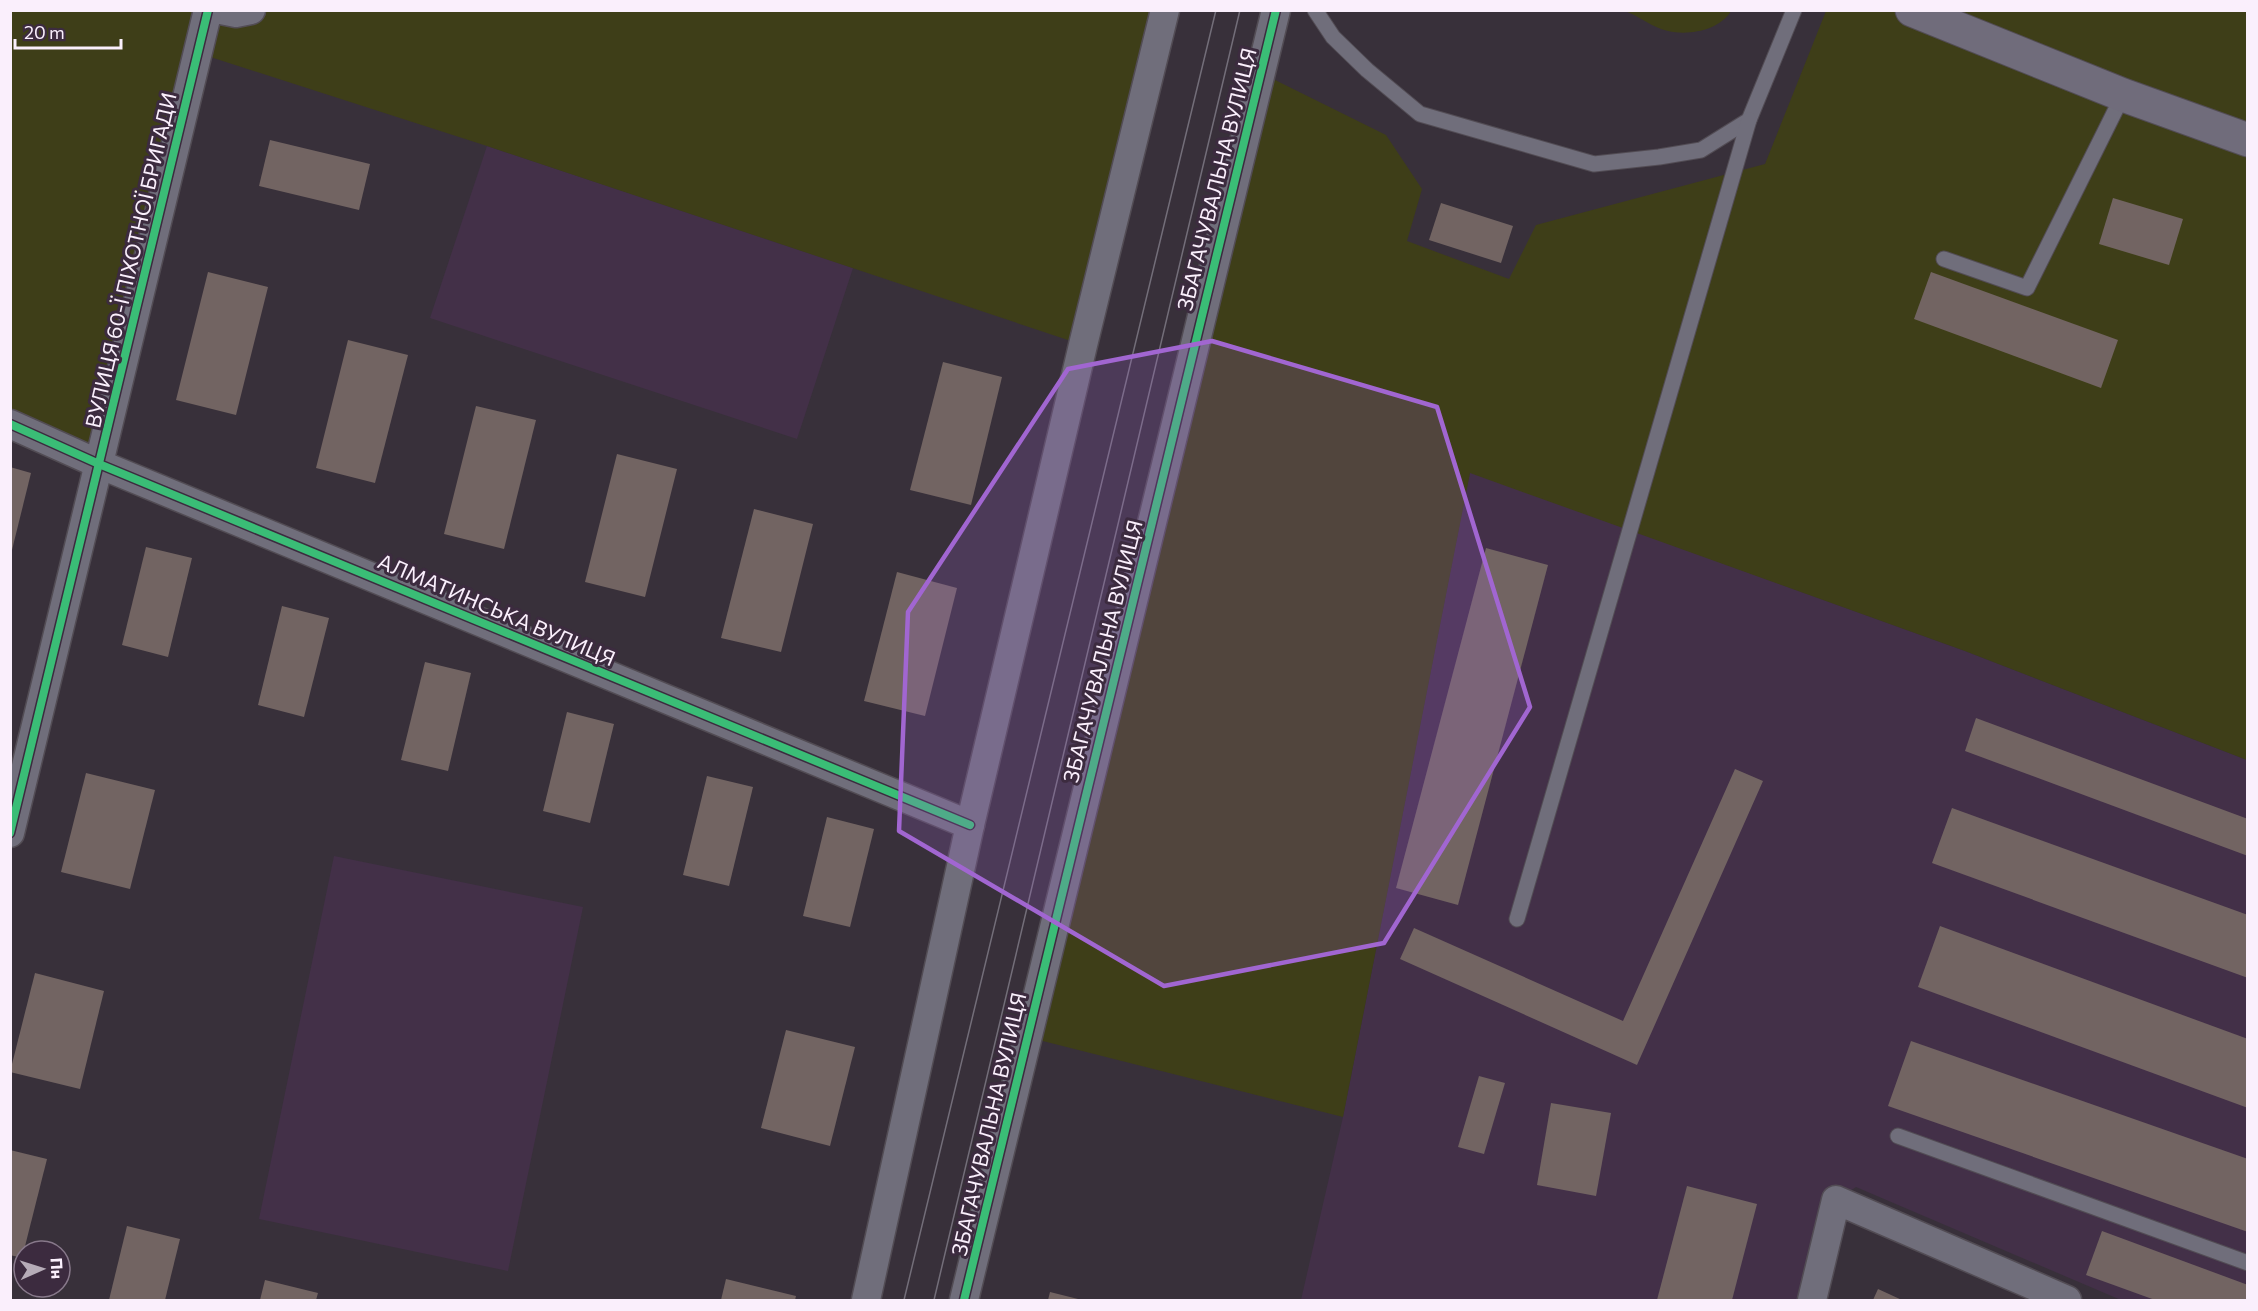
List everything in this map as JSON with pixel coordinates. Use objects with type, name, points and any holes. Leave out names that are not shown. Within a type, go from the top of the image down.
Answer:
[{"type":"main road","points":[[1912,10],[2122,95],[2247,140]]},
{"type":"street","name":"ВУЛИЦЯ 60-Ї ПІХОТНОЇ БРИГАДИ","points":[[10,832],[208,10]]},
{"type":"street","points":[[221,10],[236,13],[251,10]]},
{"type":"street","points":[[866,1300],[970,825],[1165,10]]},
{"type":"street","name":"ЗБАГАЧУВАЛЬНА ВУЛИЦЯ","points":[[964,1300],[1276,10]]},
{"type":"street","name":"АЛМАТИНСЬКА ВУЛИЦЯ","points":[[10,424],[99,464],[970,825]]},
{"type":"street","points":[[1812,1300],[1836,1200],[2067,1300]]},
{"type":"lane","points":[[1315,10],[1333,37],[1367,70],[1420,114],[1594,164],[1701,150],[1749,120]]},
{"type":"lane","points":[[1517,919],[1749,120],[1794,10]]},
{"type":"lane","points":[[1944,259],[2027,288],[2122,95]]},
{"type":"lane","points":[[1898,1136],[2247,1263]]},
{"type":"highlighted area","points":[[1212,341],[1437,407],[1530,707],[1384,943],[1164,986],[899,831],[908,612],[1068,369]]},
{"type":"shaded area","points":[[11,11],[1165,11],[1083,345],[487,146],[198,53],[99,464],[11,424]]},
{"type":"shaded area","points":[[1625,11],[1731,11],[1726,18],[1712,27],[1685,33],[1651,25]]},
{"type":"shaded area","points":[[1826,11],[2247,11],[2247,760],[1965,651],[1470,473],[1343,1117],[1027,1037],[1261,73],[1386,135],[1422,189],[1407,241],[1509,279],[1536,225],[1765,164]]},
{"type":"shaded area","points":[[487,146],[853,268],[797,439],[430,318]]},
{"type":"shaded area","points":[[1470,472],[1965,651],[2247,760],[2247,1300],[2121,1300],[1856,1187],[1836,1200],[1812,1300],[1301,1300],[1343,1117]]},
{"type":"shaded area","points":[[334,856],[583,907],[508,1271],[259,1219]]},
{"type":"building","points":[[270,140],[370,164],[359,210],[259,186]]},
{"type":"building","points":[[2113,198],[2183,219],[2169,265],[2099,244]]},
{"type":"building","points":[[1441,203],[1513,226],[1501,263],[1429,240]]},
{"type":"building","points":[[208,272],[268,287],[236,415],[176,400]]},
{"type":"building","points":[[1931,272],[2118,340],[2101,388],[1914,319]]},
{"type":"building","points":[[348,340],[408,355],[375,483],[316,468]]},
{"type":"building","points":[[943,362],[1002,377],[971,505],[910,490]]},
{"type":"building","points":[[476,406],[536,420],[504,549],[444,534]]},
{"type":"building","points":[[617,454],[677,469],[645,597],[585,582]]},
{"type":"building","points":[[10,467],[31,473],[11,554],[10,554]]},
{"type":"building","points":[[754,509],[813,524],[781,652],[721,638]]},
{"type":"building","points":[[146,547],[192,558],[168,657],[122,645]]},
{"type":"building","points":[[1486,548],[1548,565],[1458,905],[1396,888]]},
{"type":"building","points":[[897,572],[957,588],[925,716],[864,701]]},
{"type":"building","points":[[282,606],[329,618],[304,717],[258,705]]},
{"type":"building","points":[[425,662],[471,673],[448,771],[401,760]]},
{"type":"building","points":[[567,712],[614,724],[590,823],[543,811]]},
{"type":"building","points":[[1976,718],[2248,819],[2248,856],[1965,751]]},
{"type":"building","points":[[1735,769],[1763,781],[1637,1065],[1400,959],[1414,928],[1623,1021]]},
{"type":"building","points":[[86,773],[155,790],[130,889],[61,872]]},
{"type":"building","points":[[707,776],[753,787],[729,886],[683,875]]},
{"type":"building","points":[[1952,808],[2248,915],[2248,978],[1932,863]]},
{"type":"building","points":[[827,817],[874,829],[850,927],[803,916]]},
{"type":"building","points":[[1940,926],[2248,1039],[2248,1108],[1918,987]]},
{"type":"building","points":[[35,973],[104,991],[80,1089],[10,1072]]},
{"type":"building","points":[[786,1030],[855,1047],[830,1146],[761,1128]]},
{"type":"building","points":[[1911,1041],[2248,1159],[2248,1232],[1888,1106]]},
{"type":"building","points":[[1479,1076],[1505,1083],[1484,1154],[1458,1147]]},
{"type":"building","points":[[1551,1103],[1611,1113],[1596,1196],[1537,1185]]},
{"type":"building","points":[[10,1150],[47,1159],[27,1239],[12,1239],[12,1256],[10,1255]]},
{"type":"building","points":[[1687,1186],[1757,1204],[1732,1300],[1657,1300]]},
{"type":"building","points":[[127,1226],[180,1239],[165,1300],[109,1300]]},
{"type":"building","points":[[2102,1231],[2248,1285],[2248,1300],[2155,1300],[2086,1275]]},
{"type":"building","points":[[726,1279],[796,1296],[795,1300],[721,1300]]},
{"type":"building","points":[[265,1280],[318,1293],[316,1300],[260,1300]]},
{"type":"building","points":[[1878,1289],[1902,1300],[1873,1300]]},
{"type":"building","points":[[1050,1292],[1082,1300],[1048,1300]]},
{"type":"tram line","points":[[904,1300],[1216,10]]},
{"type":"tram line","points":[[934,1300],[1240,10]]},
{"type":"cycle path","points":[[10,833],[208,10]]},
{"type":"cycle path","points":[[964,1300],[1276,10]]},
{"type":"cycle path","points":[[10,424],[99,464],[970,825]]}]
